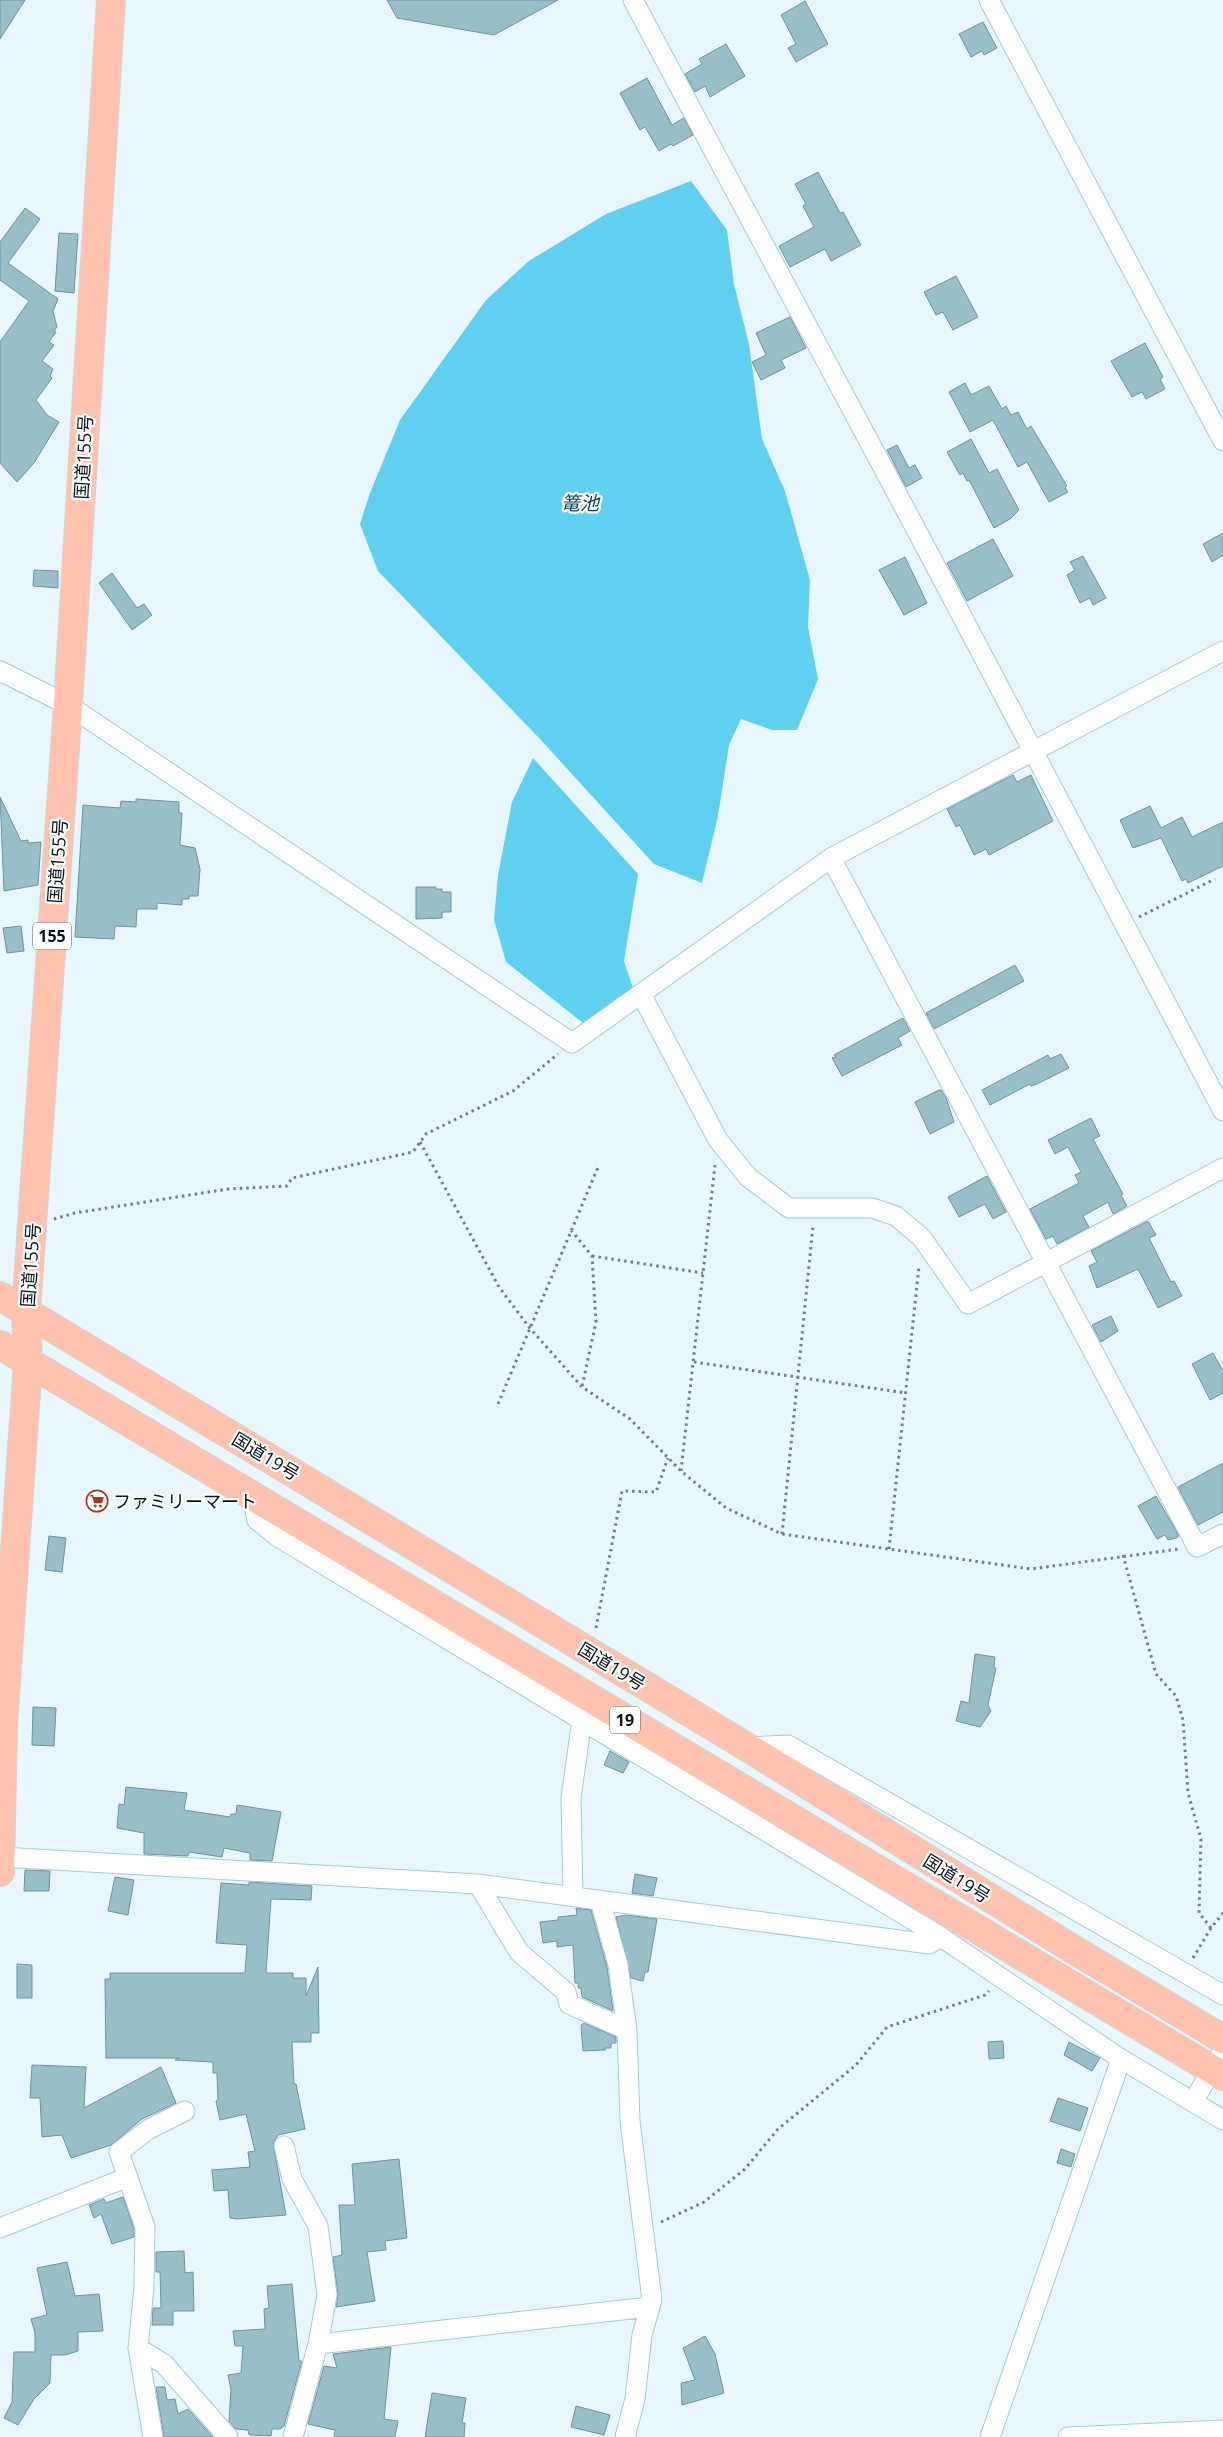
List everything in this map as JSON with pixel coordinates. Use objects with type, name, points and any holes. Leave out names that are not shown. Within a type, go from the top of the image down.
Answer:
[{"type":"highway","name":"国道155号","points":[[0,1872],[1,1725],[28,1362],[26,1311],[68,705],[111,0]]},
{"type":"highway","name":"国道19号","points":[[0,1296],[747,1747],[1071,1948],[1223,2039]]},
{"type":"highway","name":"国道19号","points":[[0,1345],[252,1497],[1219,2066]]},
{"type":"street","points":[[633,0],[1223,1110]]},
{"type":"street","points":[[990,0],[1223,441]]},
{"type":"street","points":[[0,671],[68,705],[572,1043],[831,858],[1223,651]]},
{"type":"street","points":[[831,858],[1197,1547],[1223,1534]]},
{"type":"street","points":[[641,994],[718,1140],[748,1177],[789,1208],[872,1208],[896,1216],[922,1238],[968,1304],[1223,1168]]},
{"type":"street","points":[[252,1497],[257,1520],[278,1537],[941,1937],[1122,2059],[1223,2120]]},
{"type":"street","points":[[573,1896],[571,1798],[582,1720]]},
{"type":"street","points":[[747,1747],[788,1745],[1223,1995]]},
{"type":"street","points":[[0,1857],[478,1884],[929,1944],[941,1937]]},
{"type":"street","points":[[478,1884],[519,1952],[566,1992],[569,2004],[627,2030]]},
{"type":"street","points":[[600,1900],[618,1965],[627,2030],[630,2121],[652,2300],[642,2335],[635,2400],[624,2437]]},
{"type":"street","points":[[990,2437],[1122,2059]]},
{"type":"street","points":[[1193,2102],[1219,2066]]},
{"type":"street","points":[[153,2437],[138,2348],[144,2287],[145,2227],[119,2152],[149,2129],[185,2111]]},
{"type":"street","points":[[284,2146],[292,2179],[318,2226],[327,2295],[318,2344],[293,2437]]},
{"type":"street","points":[[0,2228],[128,2177]]},
{"type":"street","points":[[318,2344],[649,2307]]},
{"type":"street","points":[[138,2348],[164,2364],[228,2437]]},
{"type":"street","points":[[1068,2437],[1223,2430]]},
{"type":"path","points":[[1125,924],[1215,880]]},
{"type":"path","points":[[33,1225],[75,1213],[228,1189],[287,1186],[292,1178],[413,1152],[426,1134],[513,1091],[572,1043]]},
{"type":"path","points":[[681,1471],[718,1140]]},
{"type":"path","points":[[420,1142],[499,1287],[529,1327],[582,1387],[630,1419],[681,1471],[726,1508],[782,1534],[1031,1569],[1124,1555],[1197,1547]]},
{"type":"path","points":[[498,1404],[599,1165]]},
{"type":"path","points":[[782,1534],[815,1208]]},
{"type":"path","points":[[571,1230],[592,1256],[596,1322],[582,1387]]},
{"type":"path","points":[[889,1549],[922,1238]]},
{"type":"path","points":[[592,1256],[703,1273]]},
{"type":"path","points":[[694,1362],[906,1393]]},
{"type":"path","points":[[596,1628],[622,1491],[656,1492],[668,1458]]},
{"type":"path","points":[[1124,1555],[1156,1674],[1176,1696],[1183,1720],[1188,1793],[1201,1839],[1199,1913],[1211,1928]]},
{"type":"path","points":[[1184,1973],[1211,1928],[1223,1913]]},
{"type":"path","points":[[644,2230],[704,2202],[745,2169],[778,2130],[856,2065],[887,2027],[985,1995],[1002,1977]]},
{"type":"water","name":"篭池","points":[[691,181],[727,230],[734,284],[749,344],[762,439],[785,491],[810,580],[808,627],[818,679],[797,730],[772,730],[741,719],[729,745],[718,816],[702,883],[654,864],[540,739],[378,571],[360,524],[370,493],[400,420],[486,300],[529,261],[606,214]]},
{"type":"water","points":[[533,758],[638,874],[624,961],[634,991],[583,1023],[506,962],[494,920],[498,875],[512,802]]},
{"type":"building","points":[[0,0],[25,0],[0,39]]},
{"type":"building","points":[[387,0],[558,0],[494,35],[397,18]]},
{"type":"building","points":[[805,1],[828,44],[796,62],[788,48],[796,44],[781,15]]},
{"type":"building","points":[[983,22],[997,48],[984,55],[982,51],[971,57],[959,34]]},
{"type":"building","points":[[726,44],[745,76],[710,97],[705,86],[695,92],[685,74],[702,64],[699,59]]},
{"type":"building","points":[[647,78],[672,125],[684,118],[693,135],[659,151],[645,127],[640,130],[620,93]]},
{"type":"building","points":[[818,172],[840,213],[843,212],[861,245],[831,261],[825,249],[790,267],[779,246],[814,227],[803,206],[806,204],[795,184]]},
{"type":"building","points":[[25,208],[40,219],[8,263],[58,299],[53,311],[57,327],[54,331],[56,332],[49,342],[54,345],[42,361],[53,369],[50,376],[52,378],[36,400],[47,415],[59,422],[34,463],[17,482],[0,463],[0,342],[29,301],[0,280],[0,242]]},
{"type":"building","points":[[59,233],[78,234],[74,293],[55,291]]},
{"type":"building","points":[[956,276],[978,317],[953,330],[943,312],[936,315],[924,292]]},
{"type":"building","points":[[790,317],[806,348],[781,360],[785,368],[761,380],[752,362],[766,355],[756,333]]},
{"type":"building","points":[[1145,343],[1163,377],[1160,379],[1165,389],[1146,399],[1142,392],[1132,397],[1111,361]]},
{"type":"building","points":[[965,383],[971,395],[989,386],[1002,409],[1006,406],[1011,415],[1018,412],[1027,429],[1031,426],[1067,486],[1065,488],[1068,492],[1049,502],[1027,462],[1018,467],[993,420],[970,432],[949,392]]},
{"type":"building","points":[[971,439],[989,473],[997,469],[1019,510],[1010,519],[994,528],[969,480],[967,481],[963,473],[960,475],[947,452]]},
{"type":"building","points":[[897,445],[909,468],[915,465],[922,478],[906,487],[887,450]]},
{"type":"building","points":[[1223,533],[1223,555],[1212,562],[1203,544]]},
{"type":"building","points":[[993,539],[1013,576],[967,601],[947,563]]},
{"type":"building","points":[[1083,556],[1106,598],[1093,605],[1090,598],[1080,603],[1067,575],[1075,570],[1070,562]]},
{"type":"building","points":[[905,557],[927,603],[904,615],[879,570]]},
{"type":"building","points":[[34,570],[58,571],[58,588],[33,586]]},
{"type":"building","points":[[112,573],[137,608],[144,604],[152,615],[132,630],[99,583]]},
{"type":"building","points":[[1013,775],[1017,782],[1031,775],[1053,821],[989,855],[986,849],[974,855],[960,825],[956,827],[947,809]]},
{"type":"building","points":[[0,797],[21,841],[28,840],[28,843],[41,842],[38,885],[4,891]]},
{"type":"building","points":[[136,799],[179,802],[179,813],[182,813],[180,845],[195,848],[200,869],[198,896],[189,896],[189,899],[182,899],[182,905],[157,903],[157,909],[137,909],[136,927],[115,926],[114,939],[75,937],[83,805],[120,808],[121,801],[136,802]]},
{"type":"building","points":[[1150,806],[1161,828],[1182,817],[1192,837],[1223,822],[1223,866],[1188,883],[1186,879],[1182,881],[1161,838],[1133,848],[1120,820]]},
{"type":"building","points":[[416,887],[436,887],[435,889],[442,889],[442,892],[451,892],[451,912],[442,912],[442,918],[416,919]]},
{"type":"building","points":[[21,926],[24,951],[7,953],[3,928]]},
{"type":"building","points":[[1015,965],[1024,981],[934,1029],[926,1013]]},
{"type":"building","points":[[903,1018],[910,1031],[898,1038],[902,1045],[842,1076],[832,1058],[836,1057],[834,1055]]},
{"type":"building","points":[[1061,1054],[1069,1068],[1037,1084],[1031,1086],[1030,1084],[990,1105],[982,1090],[1048,1055],[1050,1059]]},
{"type":"building","points":[[941,1090],[946,1098],[954,1122],[930,1134],[915,1102]]},
{"type":"building","points":[[1091,1118],[1100,1136],[1093,1139],[1123,1194],[1121,1195],[1127,1206],[1113,1214],[1108,1202],[1083,1216],[1089,1227],[1057,1244],[1053,1236],[1046,1239],[1030,1209],[1079,1183],[1075,1175],[1081,1172],[1068,1147],[1055,1154],[1048,1140]]},
{"type":"building","points":[[987,1176],[1006,1212],[993,1219],[985,1204],[959,1217],[948,1197]]},
{"type":"building","points":[[1148,1221],[1156,1235],[1149,1238],[1171,1282],[1174,1281],[1182,1296],[1158,1308],[1138,1269],[1097,1288],[1089,1266],[1097,1262],[1091,1251]]},
{"type":"building","points":[[1111,1316],[1118,1331],[1101,1342],[1092,1325]]},
{"type":"building","points":[[1213,1353],[1223,1371],[1223,1393],[1210,1400],[1192,1364]]},
{"type":"building","points":[[1223,1463],[1223,1512],[1198,1525],[1178,1487]]},
{"type":"building","points":[[1156,1496],[1179,1536],[1176,1538],[1168,1540],[1165,1535],[1157,1539],[1138,1506]]},
{"type":"building","points":[[49,1536],[66,1538],[62,1572],[45,1570]]},
{"type":"building","points":[[975,1654],[995,1657],[994,1668],[996,1668],[988,1705],[991,1711],[980,1727],[956,1721],[961,1701],[969,1703]]},
{"type":"building","points":[[33,1707],[56,1708],[54,1746],[32,1745]]},
{"type":"building","points":[[610,1751],[629,1762],[623,1773],[604,1765]]},
{"type":"building","points":[[126,1787],[187,1793],[184,1810],[230,1817],[231,1814],[236,1814],[237,1805],[281,1812],[272,1861],[250,1860],[250,1853],[224,1848],[222,1857],[189,1852],[188,1856],[144,1854],[144,1833],[117,1828],[119,1804],[124,1805]]},
{"type":"building","points":[[25,1870],[50,1871],[49,1891],[24,1891]]},
{"type":"building","points":[[635,1874],[657,1878],[653,1896],[632,1893]]},
{"type":"building","points":[[115,1877],[134,1880],[128,1915],[108,1911]]},
{"type":"building","points":[[249,1882],[312,1886],[311,1900],[271,1899],[266,1973],[293,1973],[293,1978],[306,1978],[306,1996],[318,1967],[319,2033],[311,2033],[311,2042],[292,2042],[294,2084],[296,2084],[305,2129],[278,2135],[273,2143],[286,2215],[237,2219],[230,2218],[228,2190],[214,2191],[212,2170],[250,2167],[248,2152],[255,2151],[246,2114],[220,2120],[216,2101],[218,2100],[217,2073],[213,2073],[213,2062],[175,2060],[179,2058],[106,2058],[105,1979],[110,1979],[110,1973],[245,1973],[247,1945],[216,1943],[221,1883],[249,1885]]},
{"type":"building","points":[[576,1908],[591,1910],[607,1967],[613,2011],[582,1997],[581,1988],[578,1988],[578,1983],[575,1983],[573,1945],[557,1947],[557,1941],[543,1943],[540,1922],[558,1920],[558,1917],[577,1915]]},
{"type":"building","points":[[626,1915],[657,1919],[648,1972],[645,1972],[643,1981],[631,1978],[616,1917]]},
{"type":"building","points":[[17,1964],[32,1965],[32,1998],[17,1998]]},
{"type":"building","points":[[584,2023],[616,2037],[616,2043],[611,2043],[611,2048],[605,2048],[605,2050],[583,2051],[581,2025]]},
{"type":"building","points":[[1003,2041],[1004,2058],[989,2059],[988,2042]]},
{"type":"building","points":[[1069,2042],[1100,2058],[1092,2071],[1064,2055]]},
{"type":"building","points":[[32,2065],[86,2067],[84,2108],[161,2067],[176,2103],[142,2119],[111,2145],[71,2158],[62,2135],[42,2137],[40,2098],[30,2098]]},
{"type":"building","points":[[1058,2098],[1088,2108],[1080,2131],[1050,2121]]},
{"type":"building","points":[[1061,2149],[1075,2154],[1071,2167],[1057,2163]]},
{"type":"building","points":[[399,2159],[407,2238],[385,2241],[386,2250],[367,2252],[375,2301],[336,2307],[338,2294],[333,2257],[342,2255],[339,2205],[355,2205],[352,2164]]},
{"type":"building","points":[[123,2197],[134,2229],[134,2237],[112,2244],[101,2214],[94,2218],[89,2205],[104,2199],[106,2203]]},
{"type":"building","points":[[184,2251],[185,2273],[193,2272],[194,2311],[173,2311],[173,2325],[152,2325],[153,2308],[161,2308],[160,2272],[156,2272],[156,2252]]},
{"type":"building","points":[[67,2262],[75,2296],[99,2294],[103,2331],[78,2332],[78,2351],[65,2355],[51,2355],[50,2383],[34,2399],[18,2425],[4,2418],[12,2402],[14,2352],[35,2352],[35,2333],[31,2319],[47,2315],[37,2268]]},
{"type":"building","points":[[292,2284],[299,2361],[302,2361],[284,2426],[280,2429],[272,2429],[271,2436],[249,2435],[248,2430],[236,2429],[229,2421],[231,2390],[228,2375],[241,2373],[243,2346],[235,2346],[233,2331],[265,2329],[264,2309],[269,2308],[267,2286]]},
{"type":"building","points":[[705,2336],[715,2354],[724,2393],[682,2405],[681,2383],[695,2380],[683,2348]]},
{"type":"building","points":[[391,2347],[384,2419],[398,2421],[395,2437],[334,2437],[335,2430],[308,2424],[324,2366],[337,2368],[333,2354]]},
{"type":"building","points":[[156,2387],[165,2387],[167,2400],[175,2399],[178,2414],[188,2409],[213,2437],[164,2437]]},
{"type":"building","points":[[432,2393],[466,2398],[462,2423],[465,2423],[464,2437],[425,2437]]},
{"type":"building","points":[[576,2406],[610,2415],[604,2435],[571,2427]]},
{"type":"place","name":"ファミリーマート","points":[[97,1501]]}]
